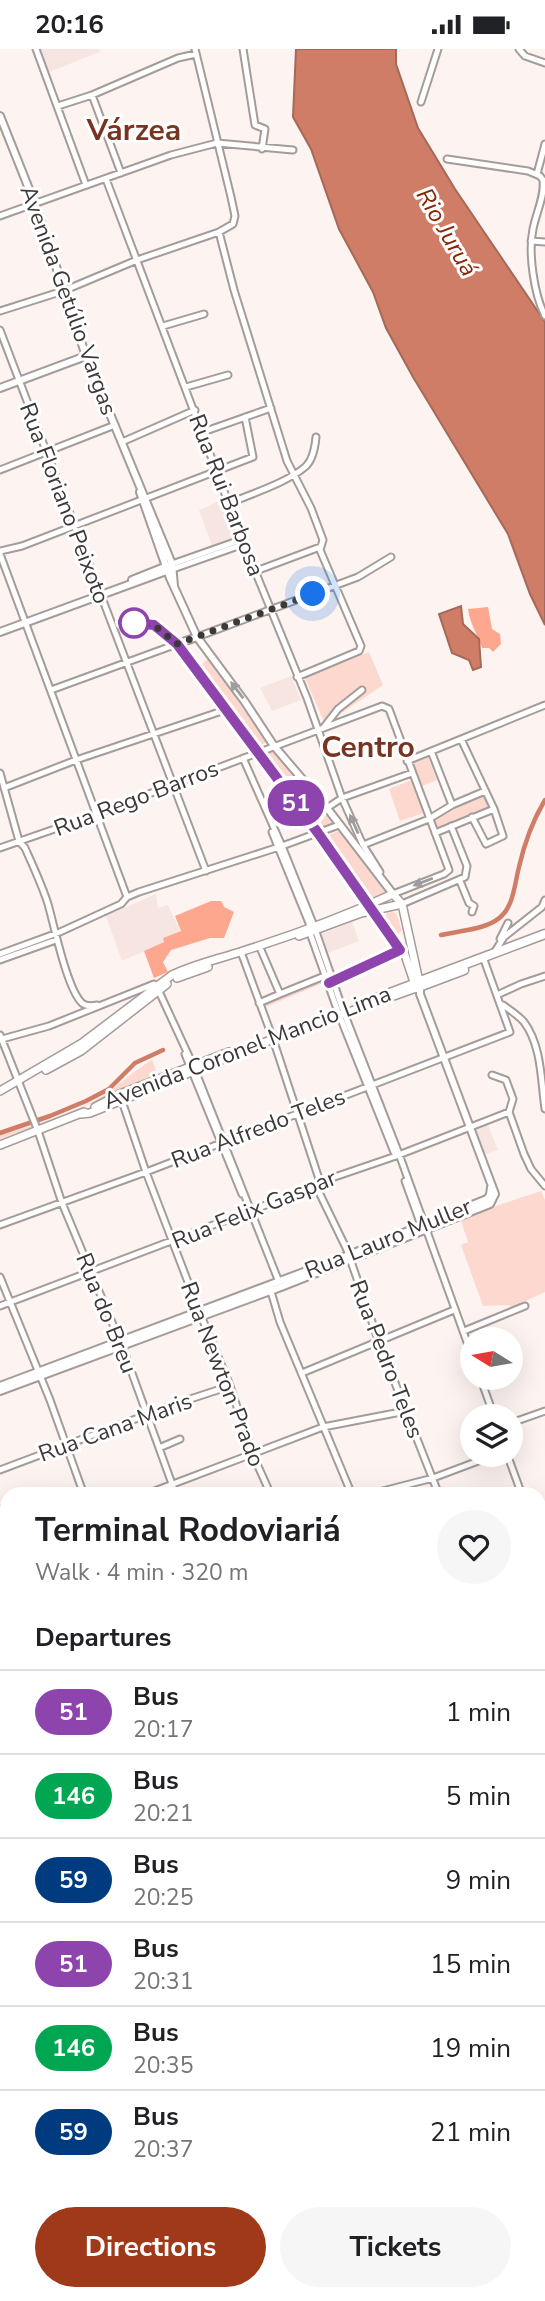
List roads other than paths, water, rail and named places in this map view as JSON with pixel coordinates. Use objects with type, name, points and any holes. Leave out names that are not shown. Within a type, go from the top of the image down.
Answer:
[{"type":"main road","points":[[242,954],[261,950],[370,908],[393,894],[402,904],[418,987]]},
{"type":"main road","points":[[370,908],[402,904]]},
{"type":"main road","points":[[370,908],[401,949],[418,987]]},
{"type":"main road","points":[[0,1091],[74,1055],[156,986],[312,930]]},
{"type":"main road","points":[[418,987],[545,937]]},
{"type":"main road","points":[[401,949],[403,941],[410,944]]},
{"type":"main road","name":"Avenida Coronel Mancio Lima","points":[[0,1145],[35,1125],[81,1114],[272,1037],[418,987]]},
{"type":"street","points":[[36,49],[86,185]]},
{"type":"street","points":[[243,49],[255,125],[265,129],[262,149]]},
{"type":"street","points":[[421,102],[438,49]]},
{"type":"street","points":[[519,49],[525,56],[545,63]]},
{"type":"street","points":[[0,311],[63,291],[136,260],[219,232],[233,224],[235,216],[195,52],[92,95],[58,106]]},
{"type":"street","points":[[92,95],[121,173]]},
{"type":"street","name":"Avenida Getúlio Vargas","points":[[0,116],[35,204],[86,356],[139,483],[174,586],[197,637],[246,702],[274,746],[327,808],[393,894]]},
{"type":"street","points":[[0,216],[171,155],[217,143],[293,150]]},
{"type":"street","points":[[537,174],[545,144]]},
{"type":"street","points":[[447,159],[537,174],[543,180],[544,186],[531,241],[534,274],[545,316]]},
{"type":"street","name":"Rua Rui Barbosa","points":[[106,179],[244,541],[320,730],[342,798],[363,845],[387,884]]},
{"type":"street","points":[[219,232],[234,290],[293,474],[311,508],[323,540],[320,547],[361,649],[328,666],[297,677]]},
{"type":"street","points":[[531,241],[545,241]]},
{"type":"street","points":[[163,326],[204,314]]},
{"type":"street","name":"Rua Floriano Peixoto","points":[[0,330],[206,871]]},
{"type":"street","points":[[0,388],[86,356]]},
{"type":"street","points":[[186,387],[228,375]]},
{"type":"street","points":[[203,432],[271,408]]},
{"type":"street","points":[[122,442],[195,410]]},
{"type":"street","points":[[127,897],[0,553],[253,457],[245,417]]},
{"type":"street","points":[[0,470],[115,425]]},
{"type":"street","points":[[230,503],[268,488],[305,468],[315,449],[316,437]]},
{"type":"street","points":[[0,632],[244,541]]},
{"type":"street","points":[[256,571],[320,547]]},
{"type":"street","points":[[51,690],[335,586],[358,577],[391,557]]},
{"type":"street","points":[[123,622],[154,625],[177,644],[318,833],[370,908]]},
{"type":"street","points":[[320,730],[338,709],[362,690]]},
{"type":"street","points":[[393,894],[444,874],[448,867],[407,761],[545,705]]},
{"type":"street","name":"Rua Rego Barros","points":[[0,848],[320,730],[377,706],[386,706],[389,709],[407,761]]},
{"type":"street","points":[[4,788],[153,733],[225,710]]},
{"type":"street","points":[[461,739],[504,833],[502,838],[486,844],[472,817]]},
{"type":"street","points":[[431,751],[452,805]]},
{"type":"street","points":[[243,758],[312,930],[341,1013],[462,1327]]},
{"type":"street","points":[[0,773],[19,841],[25,848],[47,901],[80,1001],[88,1006],[104,1004]]},
{"type":"street","points":[[327,808],[342,798],[412,773]]},
{"type":"street","points":[[363,845],[429,819],[452,805],[485,791]]},
{"type":"street","points":[[435,833],[494,809]]},
{"type":"street","points":[[0,960],[121,904],[127,897],[339,825]]},
{"type":"street","points":[[402,904],[465,877],[467,866],[451,826]]},
{"type":"street","points":[[460,881],[469,903],[474,906],[472,912]]},
{"type":"street","points":[[499,953],[509,933],[544,906]]},
{"type":"street","points":[[499,953],[497,943],[508,923]]},
{"type":"street","points":[[0,954],[57,935]]},
{"type":"street","points":[[331,982],[401,949]]},
{"type":"street","points":[[261,950],[280,994]]},
{"type":"street","name":"Rua Pedro Teles","points":[[242,954],[272,1037],[318,1184],[350,1257],[379,1342],[436,1487]]},
{"type":"street","points":[[484,960],[501,1003],[523,1020],[535,1046],[545,1109]]},
{"type":"street","points":[[259,1003],[328,975]]},
{"type":"street","points":[[497,995],[545,976]]},
{"type":"street","points":[[1,1037],[49,1026],[156,986],[251,1211],[275,1285],[280,1322],[349,1487]]},
{"type":"street","points":[[418,987],[469,1127]]},
{"type":"street","name":"Rua Alfredo Teles","points":[[0,1225],[146,1172],[296,1112],[510,1032],[501,1003]]},
{"type":"street","name":"Rua do Breu","points":[[1,1037],[62,1203],[92,1271],[173,1487]]},
{"type":"street","points":[[492,1075],[502,1077],[509,1086],[513,1099],[509,1112],[528,1164],[545,1187]]},
{"type":"street","name":"Rua Newton Prado","points":[[121,1097],[172,1242],[267,1487]]},
{"type":"street","name":"Rua Felix Gaspar","points":[[0,1306],[509,1112]]},
{"type":"street","name":"Rua Lauro Muller","points":[[0,1389],[490,1203],[495,1194],[469,1127]]},
{"type":"street","points":[[0,1277],[81,1487]]},
{"type":"street","points":[[474,1327],[526,1306]]},
{"type":"street","points":[[302,1373],[454,1310]]},
{"type":"street","name":"Rua Cana Maris","points":[[0,1470],[230,1386]]},
{"type":"street","points":[[164,1487],[323,1427],[406,1411]]},
{"type":"street","points":[[523,1419],[545,1411]]},
{"type":"street","points":[[159,1448],[180,1439]]},
{"type":"street","points":[[398,1487],[462,1467]]},
{"type":"street","points":[[512,1467],[519,1487]]},
{"type":"water","name":"Rio Juruá","points":[[296,49],[396,49],[396,64],[418,128],[455,189],[545,322],[545,625],[530,594],[508,534],[413,377],[386,328],[373,292],[339,229],[311,149],[293,117]]},
{"type":"water","points":[[461,606],[463,624],[479,639],[481,667],[473,670],[469,660],[452,653],[439,614]]},
{"type":"waterway","points":[[441,935],[489,924],[506,911],[526,841],[545,800]]},
{"type":"waterway","points":[[0,1133],[86,1101],[109,1089],[135,1063],[163,1050]]},
{"type":"district","name":"Várzea","points":[[134,130]]},
{"type":"district","name":"Centro","points":[[368,747]]}]
